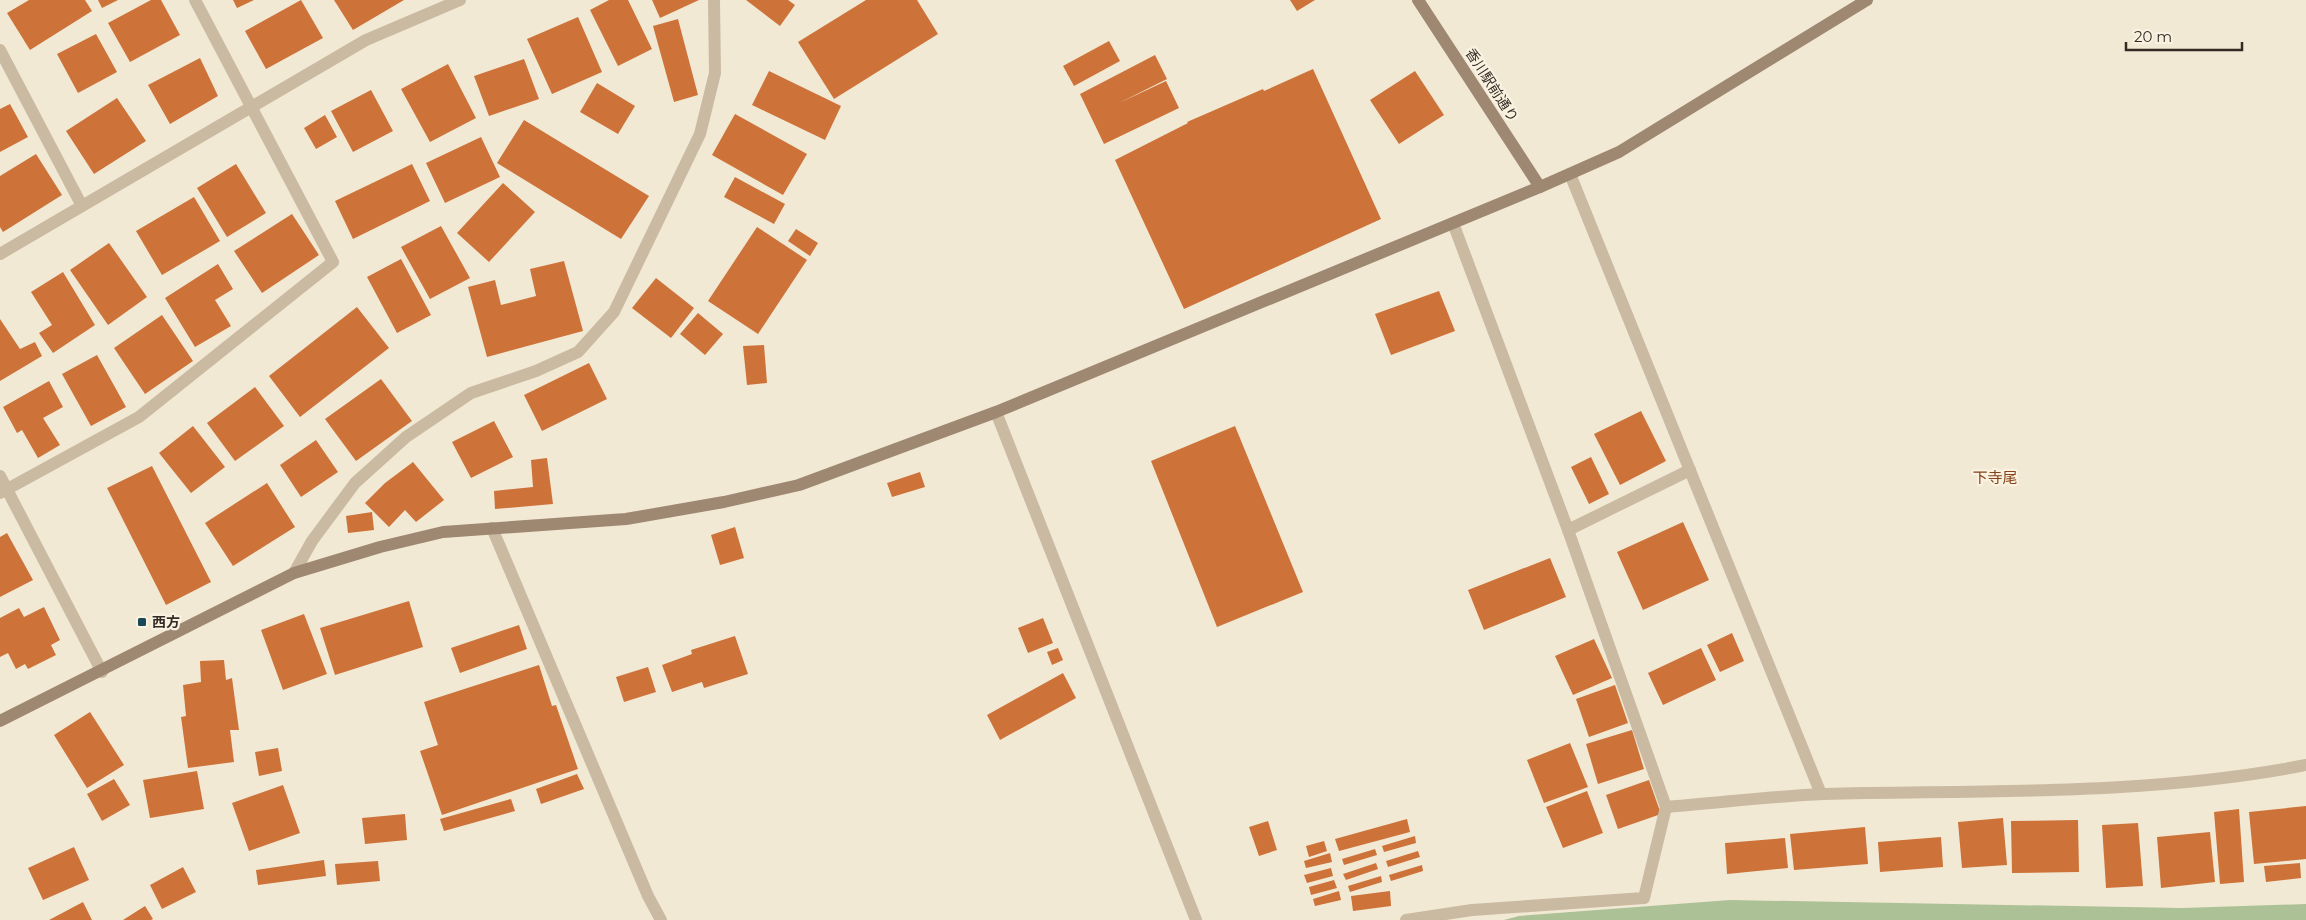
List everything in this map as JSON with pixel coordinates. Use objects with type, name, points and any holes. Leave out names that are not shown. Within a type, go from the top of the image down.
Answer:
[{"type":"street","points":[[4,491],[139,417],[333,262],[195,0]]},
{"type":"street","points":[[0,254],[366,40],[438,4],[460,0]]},
{"type":"street","points":[[294,573],[312,541],[355,484],[406,437],[471,393],[536,371],[578,352],[614,312],[700,134],[715,73],[714,0]]},
{"type":"street","name":"香川駅前通り","points":[[1418,0],[1540,187]]},
{"type":"street","points":[[0,721],[102,672],[294,573],[380,547],[443,532],[626,520],[734,500],[799,485],[996,412],[1540,187],[1619,152],[1867,0]]},
{"type":"street","points":[[0,50],[82,206]]},
{"type":"street","points":[[1570,174],[1821,794]]},
{"type":"street","points":[[1406,920],[1472,910],[1644,898],[1666,807],[1568,530],[1453,223]]},
{"type":"street","points":[[996,412],[1196,920]]},
{"type":"street","points":[[1568,530],[1690,470]]},
{"type":"street","points":[[0,476],[4,491],[102,672]]},
{"type":"street","points":[[492,528],[644,886],[661,920]]},
{"type":"street","points":[[1666,807],[1821,794],[2177,784],[2306,765]]},
{"type":"green space","points":[[1730,900],[2182,908],[2306,904],[2306,920],[1504,920],[1519,916]]},
{"type":"building","points":[[29,0],[85,0],[92,11],[30,50],[7,13]]},
{"type":"building","points":[[98,0],[118,0],[102,8]]},
{"type":"building","points":[[151,0],[161,0],[180,35],[130,62],[108,23]]},
{"type":"building","points":[[233,0],[254,0],[237,8]]},
{"type":"building","points":[[301,0],[323,38],[266,69],[245,31]]},
{"type":"building","points":[[334,0],[404,0],[353,30]]},
{"type":"building","points":[[609,0],[628,0],[652,49],[618,66],[590,10]]},
{"type":"building","points":[[652,0],[699,0],[660,18]]},
{"type":"building","points":[[746,0],[788,0],[795,5],[780,26]]},
{"type":"building","points":[[866,0],[917,0],[938,34],[834,99],[798,42]]},
{"type":"building","points":[[1290,0],[1315,0],[1297,11]]},
{"type":"building","points":[[578,17],[602,72],[552,94],[527,39]]},
{"type":"building","points":[[678,19],[698,95],[674,102],[653,26]]},
{"type":"building","points":[[96,34],[117,72],[78,93],[57,54]]},
{"type":"building","points":[[1109,41],[1120,61],[1074,86],[1063,66]]},
{"type":"building","points":[[1155,55],[1167,79],[1119,103],[1166,81],[1179,108],[1104,144],[1080,94]]},
{"type":"building","points":[[200,58],[218,96],[170,124],[148,85]]},
{"type":"building","points":[[524,59],[539,99],[489,116],[474,76]]},
{"type":"building","points":[[448,64],[476,118],[430,142],[401,89]]},
{"type":"building","points":[[1313,69],[1381,219],[1184,309],[1115,160],[1187,122]]},
{"type":"building","points":[[769,71],[841,106],[825,140],[752,105]]},
{"type":"building","points":[[1415,71],[1444,115],[1399,144],[1370,100]]},
{"type":"building","points":[[597,83],[635,106],[618,134],[580,112]]},
{"type":"building","points":[[371,90],[393,131],[353,152],[331,111]]},
{"type":"building","points":[[117,98],[146,141],[94,174],[66,131]]},
{"type":"building","points":[[10,104],[28,137],[0,152],[0,109]]},
{"type":"building","points":[[735,114],[807,154],[783,195],[712,155]]},
{"type":"building","points":[[325,115],[337,137],[316,149],[304,128]]},
{"type":"building","points":[[524,120],[649,196],[621,239],[497,163]]},
{"type":"building","points":[[481,137],[500,177],[445,203],[426,163]]},
{"type":"building","points":[[36,154],[62,195],[3,232],[0,227],[0,176]]},
{"type":"building","points":[[236,164],[266,213],[227,237],[197,188]]},
{"type":"building","points":[[412,164],[430,201],[353,239],[335,201]]},
{"type":"building","points":[[735,177],[785,204],[774,224],[724,197]]},
{"type":"building","points":[[503,183],[535,212],[489,262],[457,233]]},
{"type":"building","points":[[194,197],[220,241],[162,275],[136,231]]},
{"type":"building","points":[[292,214],[319,255],[262,293],[234,251]]},
{"type":"building","points":[[441,226],[470,278],[430,299],[401,247]]},
{"type":"building","points":[[757,227],[807,260],[758,334],[708,301]]},
{"type":"building","points":[[796,229],[818,243],[810,256],[788,241]]},
{"type":"building","points":[[109,243],[147,297],[108,325],[70,270]]},
{"type":"building","points":[[401,259],[431,315],[397,333],[367,277]]},
{"type":"building","points":[[564,261],[583,331],[487,357],[468,287],[495,280],[501,305],[536,296],[530,269]]},
{"type":"building","points":[[218,264],[233,289],[215,300],[231,326],[195,347],[165,298]]},
{"type":"building","points":[[63,272],[95,325],[53,353],[39,333],[52,325],[31,292]]},
{"type":"building","points":[[656,278],[694,308],[671,338],[632,308]]},
{"type":"building","points":[[1439,291],[1455,331],[1391,355],[1375,314]]},
{"type":"building","points":[[357,307],[389,348],[300,417],[269,376]]},
{"type":"building","points":[[698,313],[723,334],[705,355],[680,334]]},
{"type":"building","points":[[162,315],[193,361],[145,394],[114,348]]},
{"type":"building","points":[[0,319],[20,349],[35,342],[42,356],[0,381]]},
{"type":"building","points":[[764,345],[767,383],[747,385],[743,346]]},
{"type":"building","points":[[97,355],[126,407],[91,426],[62,374]]},
{"type":"building","points":[[589,363],[607,399],[542,431],[524,395]]},
{"type":"building","points":[[381,379],[412,421],[356,461],[325,419]]},
{"type":"building","points":[[49,381],[63,407],[43,418],[60,445],[38,458],[22,430],[17,433],[3,407]]},
{"type":"building","points":[[255,387],[284,426],[235,461],[207,423]]},
{"type":"building","points":[[1641,411],[1666,461],[1620,485],[1594,434]]},
{"type":"building","points":[[494,421],[513,457],[471,478],[452,442]]},
{"type":"building","points":[[193,426],[225,467],[191,493],[159,453]]},
{"type":"building","points":[[1235,426],[1303,592],[1217,627],[1151,461]]},
{"type":"building","points":[[316,440],[338,472],[301,497],[280,465]]},
{"type":"building","points":[[1591,457],[1609,494],[1589,504],[1571,467]]},
{"type":"building","points":[[547,458],[553,504],[495,509],[494,491],[533,487],[531,460]]},
{"type":"building","points":[[413,462],[444,500],[416,522],[405,510],[389,527],[365,503],[385,483]]},
{"type":"building","points":[[152,466],[211,582],[166,605],[107,488]]},
{"type":"building","points":[[920,472],[925,487],[892,497],[887,483]]},
{"type":"building","points":[[267,483],[295,527],[233,566],[205,523]]},
{"type":"building","points":[[372,512],[374,530],[348,533],[346,516]]},
{"type":"building","points":[[1683,522],[1709,580],[1643,610],[1617,552]]},
{"type":"building","points":[[735,527],[744,558],[720,565],[711,535]]},
{"type":"building","points":[[7,533],[33,580],[0,597],[0,537]]},
{"type":"building","points":[[1550,558],[1566,597],[1484,630],[1468,590]]},
{"type":"building","points":[[409,601],[423,647],[335,675],[320,628]]},
{"type":"building","points":[[44,607],[60,640],[51,645],[56,655],[28,669],[25,664],[16,669],[8,653],[0,657],[0,618],[19,608],[24,617]]},
{"type":"building","points":[[304,614],[327,674],[283,690],[261,630]]},
{"type":"building","points":[[1043,618],[1053,643],[1028,653],[1018,628]]},
{"type":"building","points":[[519,625],[527,649],[460,673],[451,648]]},
{"type":"building","points":[[1732,633],[1744,661],[1720,672],[1707,645]]},
{"type":"building","points":[[735,636],[748,674],[704,688],[702,682],[672,692],[662,665],[692,654],[691,650]]},
{"type":"building","points":[[1594,639],[1612,678],[1573,695],[1555,656]]},
{"type":"building","points":[[1058,648],[1063,660],[1052,665],[1047,652]]},
{"type":"building","points":[[1701,648],[1716,680],[1663,705],[1648,673]]},
{"type":"building","points":[[224,660],[226,680],[232,678],[239,730],[230,730],[234,762],[188,768],[181,717],[186,716],[183,685],[201,682],[200,661]]},
{"type":"building","points":[[539,665],[552,706],[556,705],[578,769],[442,815],[420,751],[438,745],[424,702]]},
{"type":"building","points":[[648,667],[656,692],[624,702],[616,677]]},
{"type":"building","points":[[1063,673],[1076,698],[1000,740],[987,715]]},
{"type":"building","points":[[1615,685],[1628,723],[1589,737],[1576,699]]},
{"type":"building","points":[[90,712],[124,765],[87,788],[54,735]]},
{"type":"building","points":[[1632,730],[1644,769],[1598,784],[1586,744]]},
{"type":"building","points":[[1570,743],[1588,787],[1544,803],[1527,760]]},
{"type":"building","points":[[278,748],[282,771],[259,776],[255,752]]},
{"type":"building","points":[[197,771],[204,809],[150,818],[143,780]]},
{"type":"building","points":[[577,774],[584,789],[541,804],[536,789]]},
{"type":"building","points":[[114,779],[130,805],[102,821],[87,794]]},
{"type":"building","points":[[1649,780],[1661,814],[1618,829],[1606,795]]},
{"type":"building","points":[[283,785],[300,833],[249,851],[232,803]]},
{"type":"building","points":[[1587,791],[1603,833],[1563,848],[1546,807]]},
{"type":"building","points":[[511,799],[515,811],[444,831],[440,819]]},
{"type":"building","points":[[2306,806],[2306,859],[2254,864],[2249,812]]},
{"type":"building","points":[[2239,809],[2244,882],[2220,884],[2214,812]]},
{"type":"building","points":[[405,814],[407,840],[365,844],[362,818]]},
{"type":"building","points":[[2003,818],[2007,865],[1962,868],[1958,822]]},
{"type":"building","points":[[1407,819],[1410,832],[1339,851],[1335,839]]},
{"type":"building","points":[[2078,820],[2079,872],[2012,873],[2011,821]]},
{"type":"building","points":[[1268,821],[1277,850],[1259,856],[1249,827]]},
{"type":"building","points":[[2138,823],[2143,886],[2106,888],[2102,825]]},
{"type":"building","points":[[1865,827],[1868,864],[1794,870],[1790,834]]},
{"type":"building","points":[[2210,832],[2215,882],[2161,888],[2157,837]]},
{"type":"building","points":[[1415,836],[1416,843],[1384,852],[1382,846]]},
{"type":"building","points":[[1941,837],[1943,867],[1880,872],[1878,842]]},
{"type":"building","points":[[1785,838],[1788,868],[1727,874],[1725,843]]},
{"type":"building","points":[[1324,841],[1327,851],[1309,857],[1306,846]]},
{"type":"building","points":[[74,847],[89,880],[43,900],[28,868]]},
{"type":"building","points":[[1375,849],[1377,855],[1344,865],[1342,859]]},
{"type":"building","points":[[1418,851],[1420,857],[1388,867],[1386,861]]},
{"type":"building","points":[[1330,853],[1332,862],[1306,868],[1304,861]]},
{"type":"building","points":[[324,860],[326,876],[258,885],[256,870]]},
{"type":"building","points":[[378,861],[380,881],[337,885],[335,864]]},
{"type":"building","points":[[1376,863],[1378,869],[1346,880],[1343,874]]},
{"type":"building","points":[[2300,863],[2301,878],[2266,882],[2264,866]]},
{"type":"building","points":[[1422,865],[1423,871],[1391,881],[1389,875]]},
{"type":"building","points":[[183,867],[196,892],[162,909],[150,885]]},
{"type":"building","points":[[1331,868],[1333,876],[1307,883],[1304,875]]},
{"type":"building","points":[[1381,876],[1382,882],[1350,892],[1348,886]]},
{"type":"building","points":[[1334,880],[1337,888],[1311,895],[1309,887]]},
{"type":"building","points":[[1339,891],[1341,900],[1315,906],[1313,899]]},
{"type":"building","points":[[1390,891],[1391,906],[1353,911],[1351,896]]},
{"type":"building","points":[[83,902],[92,920],[49,920]]},
{"type":"building","points":[[145,906],[153,919],[123,920]]},
{"type":"place","name":"西方","points":[[142,622]]},
{"type":"district","name":"下寺尾","points":[[1995,478]]}]
